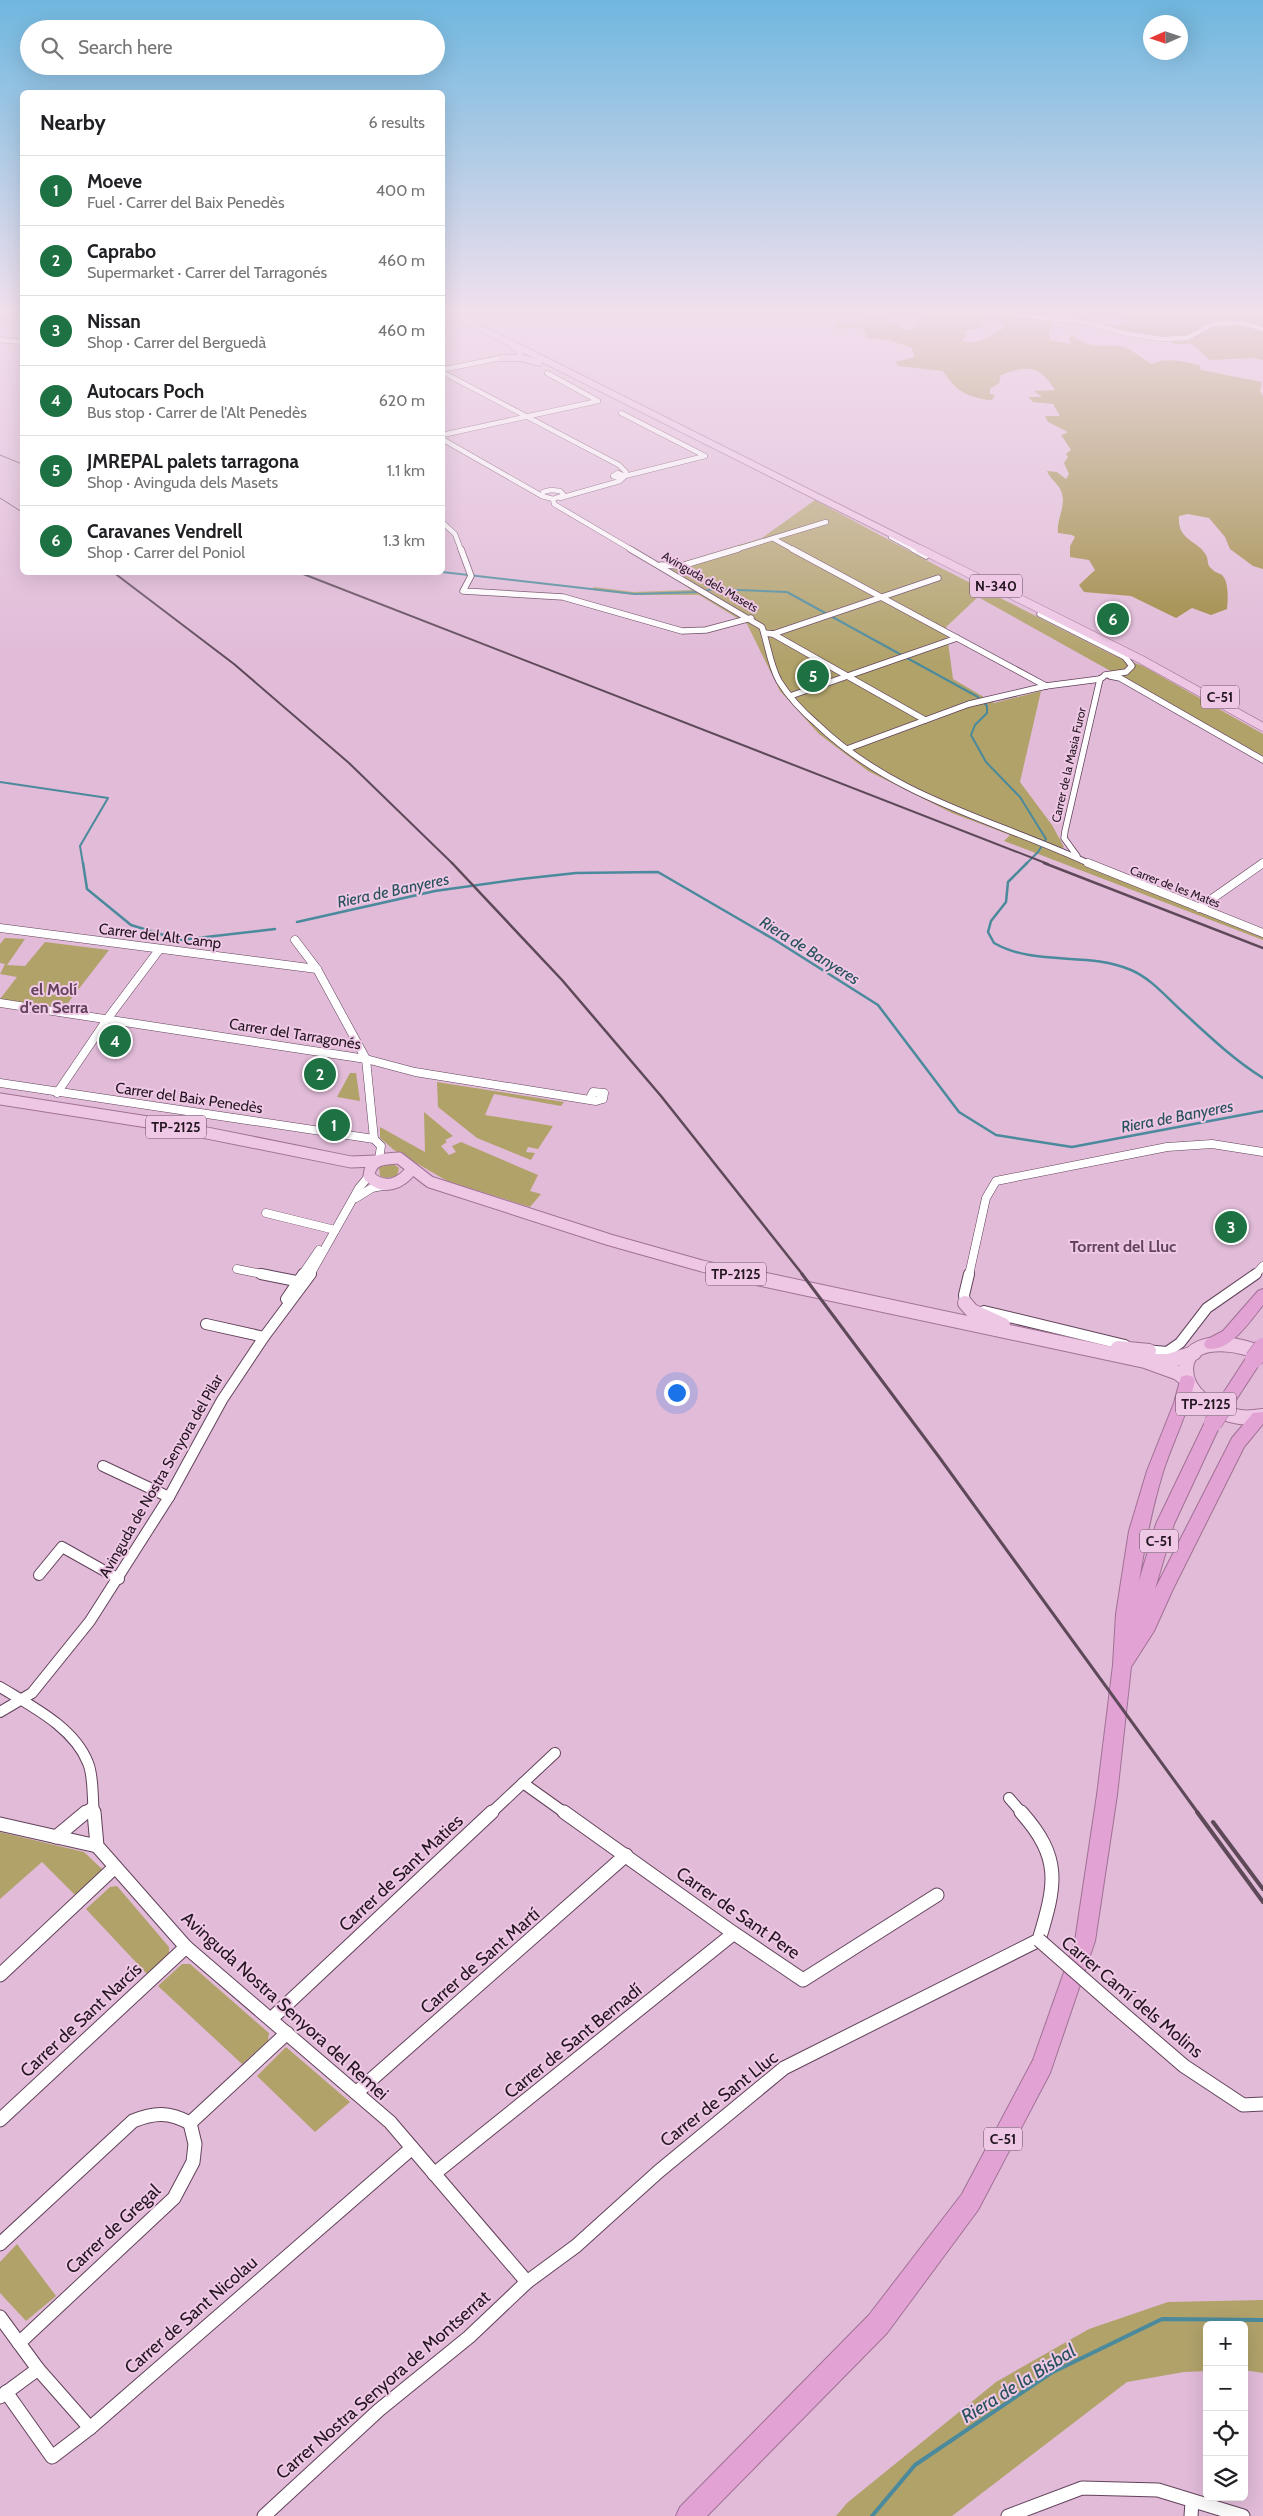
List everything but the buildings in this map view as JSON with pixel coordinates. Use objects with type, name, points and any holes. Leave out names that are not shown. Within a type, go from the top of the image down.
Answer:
[{"type":"highway","points":[[1212,1344],[1229,1334],[1263,1295]]},
{"type":"highway","name":"C-51","points":[[689,2516],[878,2324],[970,2202],[1042,2065],[1085,1941],[1107,1795],[1122,1665],[1165,1524],[1213,1423],[1228,1398],[1260,1354]]},
{"type":"highway","points":[[1122,1665],[1125,1614],[1138,1531],[1154,1471],[1182,1403],[1187,1381]]},
{"type":"highway","points":[[1122,1665],[1148,1625],[1164,1588],[1238,1443],[1261,1416]]},
{"type":"main road","name":"N-340","points":[[676,426],[1176,679],[1263,727]]},
{"type":"main road","name":"C-51","points":[[1176,679],[1263,718]]},
{"type":"main road","name":"TP-2125","points":[[0,1099],[167,1126],[351,1162],[369,1174],[376,1183],[430,1182]]},
{"type":"main road","name":"TP-2125","points":[[351,1162],[378,1156],[399,1158],[430,1182],[610,1240],[702,1266],[1048,1341],[1169,1361],[1194,1353],[1212,1344],[1226,1343],[1242,1346],[1260,1354]]},
{"type":"main road","points":[[369,1174],[378,1156]]},
{"type":"main road","points":[[393,1184],[406,1178],[412,1169]]},
{"type":"main road","points":[[965,1303],[972,1311],[986,1318],[1048,1341]]},
{"type":"main road","name":"TP-2125","points":[[1187,1381],[1186,1365],[1194,1353]]},
{"type":"main road","name":"TP-2125","points":[[1147,1356],[1178,1373],[1187,1381],[1196,1395],[1216,1410],[1240,1417],[1261,1416]]},
{"type":"street","points":[[445,434],[480,426]]},
{"type":"street","points":[[445,441],[542,496],[556,499],[620,481],[625,476],[626,472],[623,469],[545,426]]},
{"type":"street","points":[[606,460],[612,466],[614,475],[619,478],[705,456],[647,426]]},
{"type":"street","points":[[598,486],[614,475]]},
{"type":"street","points":[[525,486],[554,490],[583,490]]},
{"type":"street","points":[[542,496],[543,492],[554,490],[564,494],[556,499]]},
{"type":"street","points":[[816,496],[916,551],[1124,657],[1132,666],[1126,672],[1046,686],[978,702],[847,749]]},
{"type":"street","name":"Avinguda dels Masets","points":[[556,499],[554,504],[658,566],[679,571],[762,627],[769,660],[782,687],[807,714],[847,749],[896,782],[936,801],[1079,858]]},
{"type":"street","points":[[668,569],[679,571],[826,522]]},
{"type":"street","points":[[445,525],[455,534],[471,576],[463,592],[563,597],[682,631],[706,630],[751,618]]},
{"type":"street","points":[[774,539],[1046,686]]},
{"type":"street","points":[[773,634],[938,578]]},
{"type":"street","points":[[764,633],[773,634],[925,720]]},
{"type":"street","points":[[790,696],[850,677],[957,638]]},
{"type":"street","points":[[1103,677],[1120,678],[1263,760]]},
{"type":"street","name":"Carrer de la Masia Furor","points":[[1079,858],[1064,838],[1103,677]]},
{"type":"street","name":"Carrer de les Mates","points":[[1079,858],[1102,870],[1263,933]]},
{"type":"street","points":[[1199,908],[1263,863]]},
{"type":"street","name":"Carrer del Alt Camp","points":[[0,928],[317,969]]},
{"type":"street","points":[[295,940],[317,969],[366,1059],[374,1139],[381,1146],[378,1156]]},
{"type":"street","points":[[57,1093],[108,1018],[159,950]]},
{"type":"street","name":"Carrer del Tarragonés","points":[[0,1003],[108,1018],[366,1059],[414,1072],[587,1099]]},
{"type":"street","name":"Carrer del Baix Penedès","points":[[0,1083],[374,1139]]},
{"type":"street","points":[[1263,1152],[1212,1144],[1167,1147],[996,1181],[986,1198],[964,1295],[965,1303],[991,1312],[1147,1356],[1167,1352],[1180,1344],[1207,1308],[1256,1274],[1263,1266]]},
{"type":"street","name":"Avinguda de Nostra Senyora del Pilar","points":[[0,1712],[20,1698],[32,1693],[44,1681],[90,1621],[169,1497],[222,1400],[264,1337],[310,1275],[334,1230],[369,1174]]},
{"type":"street","name":"Avinguda de Nostra Senyora del Pilar","points":[[350,1203],[362,1193],[372,1188],[393,1184]]},
{"type":"street","points":[[266,1213],[334,1230]]},
{"type":"street","name":"Avinguda de Nostra Senyora del Pilar","points":[[264,1337],[296,1281],[334,1230]]},
{"type":"street","points":[[237,1269],[296,1281]]},
{"type":"street","points":[[206,1324],[264,1337]]},
{"type":"street","points":[[103,1466],[169,1497]]},
{"type":"street","points":[[39,1576],[62,1547],[119,1578]]},
{"type":"street","points":[[0,1687],[20,1698],[59,1726],[79,1745],[89,1765],[97,1846],[0,1824]]},
{"type":"street","name":"Carrer de Sant Maties","points":[[271,2019],[555,1752]]},
{"type":"street","name":"Carrer de Sant Pere","points":[[523,1783],[626,1854],[733,1934],[803,1980],[937,1895]]},
{"type":"street","name":"Carrer Camí dels Molins","points":[[1009,1798],[1038,1830],[1053,1869],[1050,1903],[1039,1940],[1184,2066],[1243,2105],[1263,2104]]},
{"type":"street","points":[[56,1837],[93,1806]]},
{"type":"street","name":"Avinguda Nostra Senyora del Remei","points":[[97,1846],[186,1947],[390,2122],[527,2282]]},
{"type":"street","name":"Carrer de Sant Martí","points":[[356,2093],[626,1854]]},
{"type":"street","points":[[0,1975],[115,1867]]},
{"type":"street","name":"Carrer de Sant Bernadí","points":[[434,2174],[733,1934]]},
{"type":"street","name":"Carrer de Sant Lluc","points":[[527,2282],[576,2246],[658,2172],[784,2068],[1039,1940]]},
{"type":"street","name":"Carrer de Sant Narcís","points":[[0,2120],[186,1947]]},
{"type":"street","points":[[0,2244],[133,2121],[157,2112],[174,2114],[190,2123],[287,2033]]},
{"type":"street","name":"Carrer de Gregal","points":[[19,2343],[174,2198],[185,2183],[193,2164],[196,2140],[190,2123]]},
{"type":"street","name":"Carrer de Sant Nicolau","points":[[3,2394],[52,2457],[90,2428],[412,2148]]},
{"type":"street","name":"Carrer Nostra Senyora de Montserrat","points":[[264,2516],[378,2410],[469,2337],[527,2282]]},
{"type":"street","points":[[0,2318],[38,2369],[90,2428]]},
{"type":"street","points":[[3,2394],[38,2369]]},
{"type":"street","points":[[1008,2516],[1082,2488],[1158,2490],[1192,2509],[1239,2515]]},
{"type":"shaded area","points":[[1057,426],[1263,426],[1263,569],[1253,566],[1230,549],[1225,537],[1209,518],[1188,514],[1179,516],[1181,531],[1202,550],[1207,557],[1210,567],[1224,578],[1228,591],[1227,609],[1211,615],[1192,608],[1176,618],[1131,596],[1084,592],[1079,585],[1095,570],[1089,560],[1070,557],[1070,546],[1075,537],[1058,533],[1063,499],[1061,491],[1047,471],[1057,472],[1066,479],[1069,474],[1064,463],[1068,457],[1066,454],[1071,450],[1061,435],[1067,433]]},
{"type":"shaded area","points":[[815,500],[939,567],[1113,655],[1143,666],[1263,734],[1263,756],[978,597],[946,627],[953,679],[994,703],[1041,691],[1020,782],[1052,825],[1064,847],[1056,851],[1104,874],[1263,936],[1263,940],[1004,841],[1010,835],[952,813],[868,771],[819,734],[780,691],[747,624],[699,595],[634,595],[592,590],[594,587],[633,592],[692,590],[659,569],[762,538]]},
{"type":"shaded area","points":[[5,938],[25,939],[7,965],[25,966],[45,942],[109,950],[64,1008],[0,999],[17,977],[0,974],[5,964],[0,963],[0,944]]},
{"type":"shaded area","points":[[350,1073],[356,1073],[360,1101],[337,1097]]},
{"type":"shaded area","points":[[437,1082],[564,1102],[561,1106],[494,1094],[485,1115],[553,1126],[538,1149],[528,1147],[526,1152],[535,1153],[531,1160],[477,1138],[438,1107]]},
{"type":"shaded area","points":[[424,1112],[453,1136],[445,1140],[447,1142],[441,1146],[449,1155],[456,1152],[452,1146],[461,1142],[538,1175],[530,1191],[541,1194],[530,1207],[449,1182],[394,1150],[380,1138],[380,1127],[425,1152]]},
{"type":"shaded area","points":[[392,1163],[399,1168],[397,1176],[386,1178],[380,1176],[379,1168],[384,1164]]},
{"type":"shaded area","points":[[0,1832],[84,1852],[103,1870],[77,1897],[42,1862],[0,1899]]},
{"type":"shaded area","points":[[117,1886],[169,1947],[169,1956],[148,1975],[86,1909],[110,1887]]},
{"type":"shaded area","points":[[182,1964],[190,1964],[269,2033],[268,2041],[242,2064],[158,1986]]},
{"type":"shaded area","points":[[286,2047],[350,2102],[315,2132],[257,2076]]},
{"type":"shaded area","points":[[17,2244],[56,2296],[26,2321],[0,2293],[0,2262]]},
{"type":"shaded area","points":[[1263,2300],[1263,2373],[1248,2371],[1248,2321],[1203,2321],[1203,2371],[1184,2372],[1127,2382],[952,2516],[836,2516],[847,2503],[996,2382],[1089,2329],[1168,2302]]},
{"type":"waterway","points":[[445,572],[635,594],[699,592]]},
{"type":"waterway","points":[[705,591],[713,589],[787,592],[978,697],[987,706],[987,713],[975,725],[971,735],[986,762],[1020,797],[1046,839],[1038,852],[1008,882],[1006,902],[991,921],[988,932],[994,943],[1027,955],[1097,961],[1114,964],[1139,974],[1159,989],[1222,1047],[1263,1078]]},
{"type":"waterway","name":"Riera de Banyeres","points":[[0,782],[108,798],[80,846],[83,864]]},
{"type":"waterway","name":"Riera de Banyeres","points":[[83,863],[87,889],[131,925],[180,940],[275,929]]},
{"type":"waterway","name":"Riera de Banyeres","points":[[297,922],[435,891],[521,879],[576,873],[658,872],[775,940],[878,1005],[959,1112],[996,1135],[1072,1147],[1263,1111]]},
{"type":"waterway","name":"Riera de la Bisbal","points":[[872,2516],[915,2465],[1051,2373],[1162,2319],[1263,2320]]},
{"type":"railway","points":[[0,455],[20,463]]},
{"type":"railway","points":[[0,498],[20,511]]},
{"type":"railway","points":[[117,575],[234,664],[349,763],[452,863]]},
{"type":"railway","points":[[306,575],[1048,864]]},
{"type":"railway","points":[[452,863],[562,980],[661,1096],[803,1275]]},
{"type":"railway","points":[[1044,863],[1263,948]]},
{"type":"railway","points":[[802,1274],[939,1457],[1198,1813]]},
{"type":"railway","points":[[1197,1812],[1263,1902]]},
{"type":"railway","points":[[1213,1822],[1263,1889]]},
{"type":"place","name":"Caravanes Vendrell","points":[[1113,619]]},
{"type":"place","name":"JMREPAL palets tarragona","points":[[813,676]]},
{"type":"place","name":"Autocars Poch","points":[[115,1041]]},
{"type":"place","name":"Caprabo","points":[[320,1074]]},
{"type":"place","name":"Moeve","points":[[334,1125]]},
{"type":"place","name":"Nissan","points":[[1231,1227]]},
{"type":"district","name":"el Molí d'en Serra","points":[[54,998]]},
{"type":"district","name":"Torrent del Lluc","points":[[1123,1246]]}]
